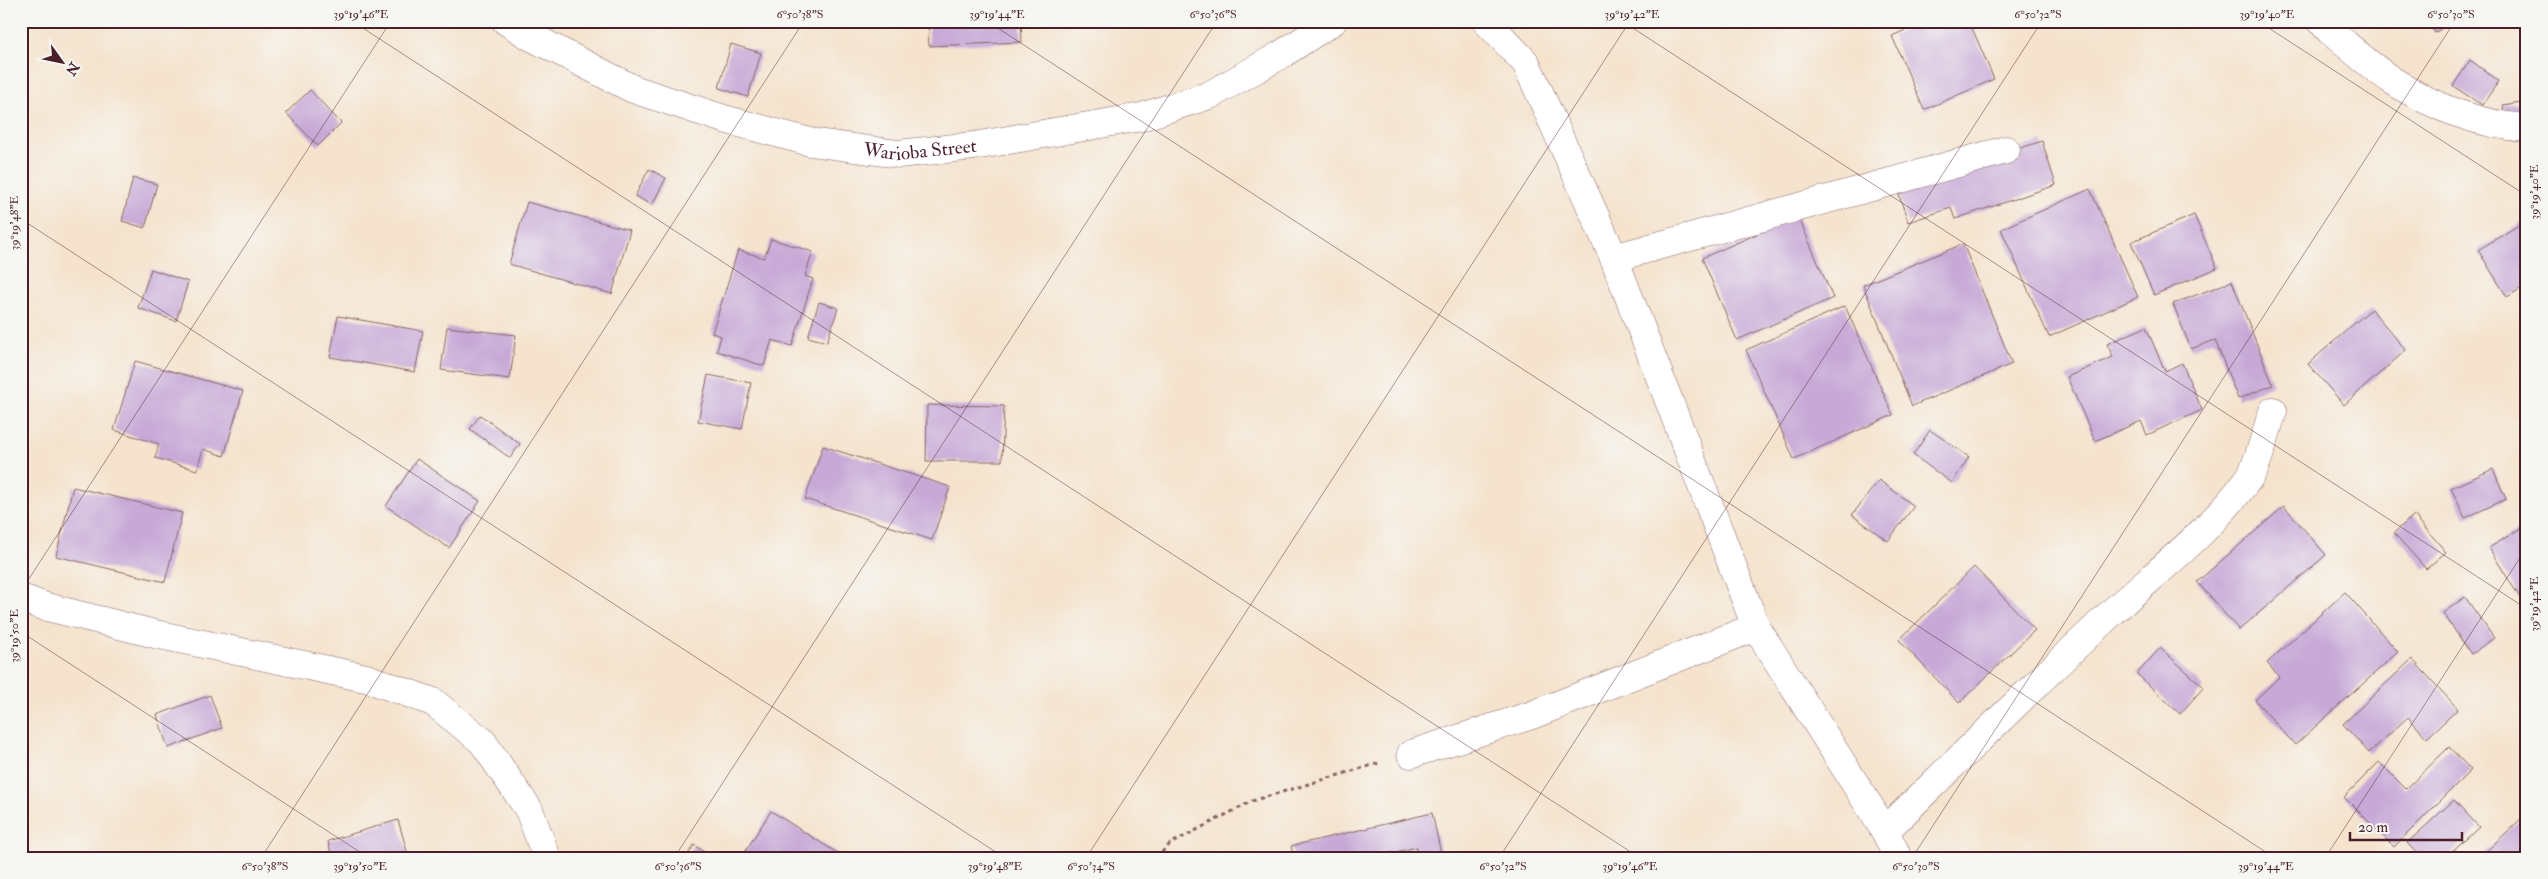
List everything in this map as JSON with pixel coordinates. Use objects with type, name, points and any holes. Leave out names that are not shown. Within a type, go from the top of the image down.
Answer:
[{"type":"street","name":"Warioba Street","points":[[506,21],[528,35],[633,89],[724,119],[810,142],[898,154],[974,146],[1142,117],[1210,95],[1279,56],[1333,21]]},
{"type":"street","points":[[1486,21],[1526,63],[1614,258],[1756,627],[1885,831],[1898,858]]},
{"type":"street","points":[[2321,21],[2394,82],[2461,116],[2503,127],[2527,128]]},
{"type":"street","points":[[1614,258],[2006,150]]},
{"type":"street","points":[[1885,831],[2110,614],[2185,550],[2224,508],[2250,476],[2273,411]]},
{"type":"street","points":[[21,598],[43,606],[155,634],[366,678],[433,702],[482,741],[529,810],[547,858]]},
{"type":"street","points":[[1411,754],[1532,715],[1756,627]]},
{"type":"path","points":[[1156,858],[1170,844],[1252,801],[1411,754]]},
{"type":"building","points":[[928,21],[1021,21],[1022,42],[929,46]]},
{"type":"building","points":[[1925,21],[1969,21],[1994,79],[1924,110],[1892,36]]},
{"type":"building","points":[[2426,21],[2452,21],[2435,33]]},
{"type":"building","points":[[731,44],[761,53],[748,97],[719,88]]},
{"type":"building","points":[[2470,60],[2499,81],[2482,105],[2453,86]]},
{"type":"building","points":[[310,90],[341,123],[318,146],[286,113]]},
{"type":"building","points":[[2527,101],[2527,114],[2505,118],[2503,105]]},
{"type":"building","points":[[2042,141],[2056,185],[1955,219],[1951,208],[1908,222],[1897,189]]},
{"type":"building","points":[[649,169],[666,178],[652,205],[635,196]]},
{"type":"building","points":[[133,178],[157,184],[145,228],[122,221]]},
{"type":"building","points":[[2090,189],[2138,297],[2049,337],[2001,229]]},
{"type":"building","points":[[527,202],[630,230],[612,294],[509,264]]},
{"type":"building","points":[[2194,215],[2217,268],[2154,295],[2131,242]]},
{"type":"building","points":[[1798,216],[1833,298],[1737,340],[1702,258]]},
{"type":"building","points":[[2527,220],[2527,285],[2507,297],[2478,250]]},
{"type":"building","points":[[771,239],[813,252],[805,276],[813,279],[792,346],[772,340],[764,366],[717,351],[721,336],[712,333],[738,250],[764,258]]},
{"type":"building","points":[[1963,244],[2012,364],[1912,406],[1863,285]]},
{"type":"building","points":[[151,269],[188,282],[176,321],[138,308]]},
{"type":"building","points":[[2232,281],[2273,385],[2238,399],[2215,340],[2191,349],[2173,304]]},
{"type":"building","points":[[819,302],[838,308],[827,342],[808,337]]},
{"type":"building","points":[[1845,306],[1893,415],[1794,459],[1746,350]]},
{"type":"building","points":[[2371,309],[2406,350],[2344,405],[2308,364]]},
{"type":"building","points":[[338,316],[423,331],[415,372],[330,357]]},
{"type":"building","points":[[447,327],[516,335],[510,379],[441,370]]},
{"type":"building","points":[[2146,327],[2165,371],[2182,363],[2202,410],[2147,435],[2141,421],[2095,441],[2067,377],[2113,357],[2107,344]]},
{"type":"building","points":[[135,361],[243,391],[224,456],[203,449],[197,470],[155,458],[159,444],[114,430]]},
{"type":"building","points":[[708,375],[751,383],[742,429],[698,421]]},
{"type":"building","points":[[927,405],[1004,406],[1002,461],[926,461]]},
{"type":"building","points":[[480,415],[520,444],[510,458],[470,429]]},
{"type":"building","points":[[1930,430],[1969,457],[1952,483],[1913,455]]},
{"type":"building","points":[[823,446],[950,487],[932,540],[805,499]]},
{"type":"building","points":[[417,459],[480,501],[449,548],[386,506]]},
{"type":"building","points":[[2493,469],[2506,499],[2465,518],[2451,488]]},
{"type":"building","points":[[1879,480],[1914,506],[1888,541],[1852,515]]},
{"type":"building","points":[[73,487],[182,513],[165,582],[56,556]]},
{"type":"building","points":[[2284,506],[2326,555],[2239,630],[2197,582]]},
{"type":"building","points":[[2414,515],[2446,552],[2426,569],[2394,533]]},
{"type":"building","points":[[2521,528],[2527,537],[2527,609],[2489,548]]},
{"type":"building","points":[[1974,567],[2035,630],[1959,703],[1899,640]]},
{"type":"building","points":[[2345,592],[2398,652],[2295,745],[2255,700],[2279,677],[2267,663]]},
{"type":"building","points":[[2465,597],[2494,638],[2471,654],[2443,613]]},
{"type":"building","points":[[2160,648],[2204,687],[2180,714],[2137,674]]},
{"type":"building","points":[[2412,659],[2458,709],[2427,738],[2408,717],[2369,753],[2343,724]]},
{"type":"building","points":[[210,695],[222,728],[168,748],[157,715]]},
{"type":"building","points":[[2449,747],[2471,770],[2394,847],[2344,797],[2379,762],[2406,789]]},
{"type":"building","points":[[2454,800],[2479,827],[2446,858],[2421,858],[2407,843]]},
{"type":"building","points":[[771,811],[842,856],[841,858],[741,858]]},
{"type":"building","points":[[1432,813],[1442,858],[1419,858],[1417,847],[1369,858],[1294,858],[1291,846]]},
{"type":"building","points":[[2521,819],[2527,825],[2527,858],[2479,858]]},
{"type":"building","points":[[398,820],[409,858],[332,858],[328,841]]},
{"type":"building","points":[[694,845],[714,858],[686,858]]}]
